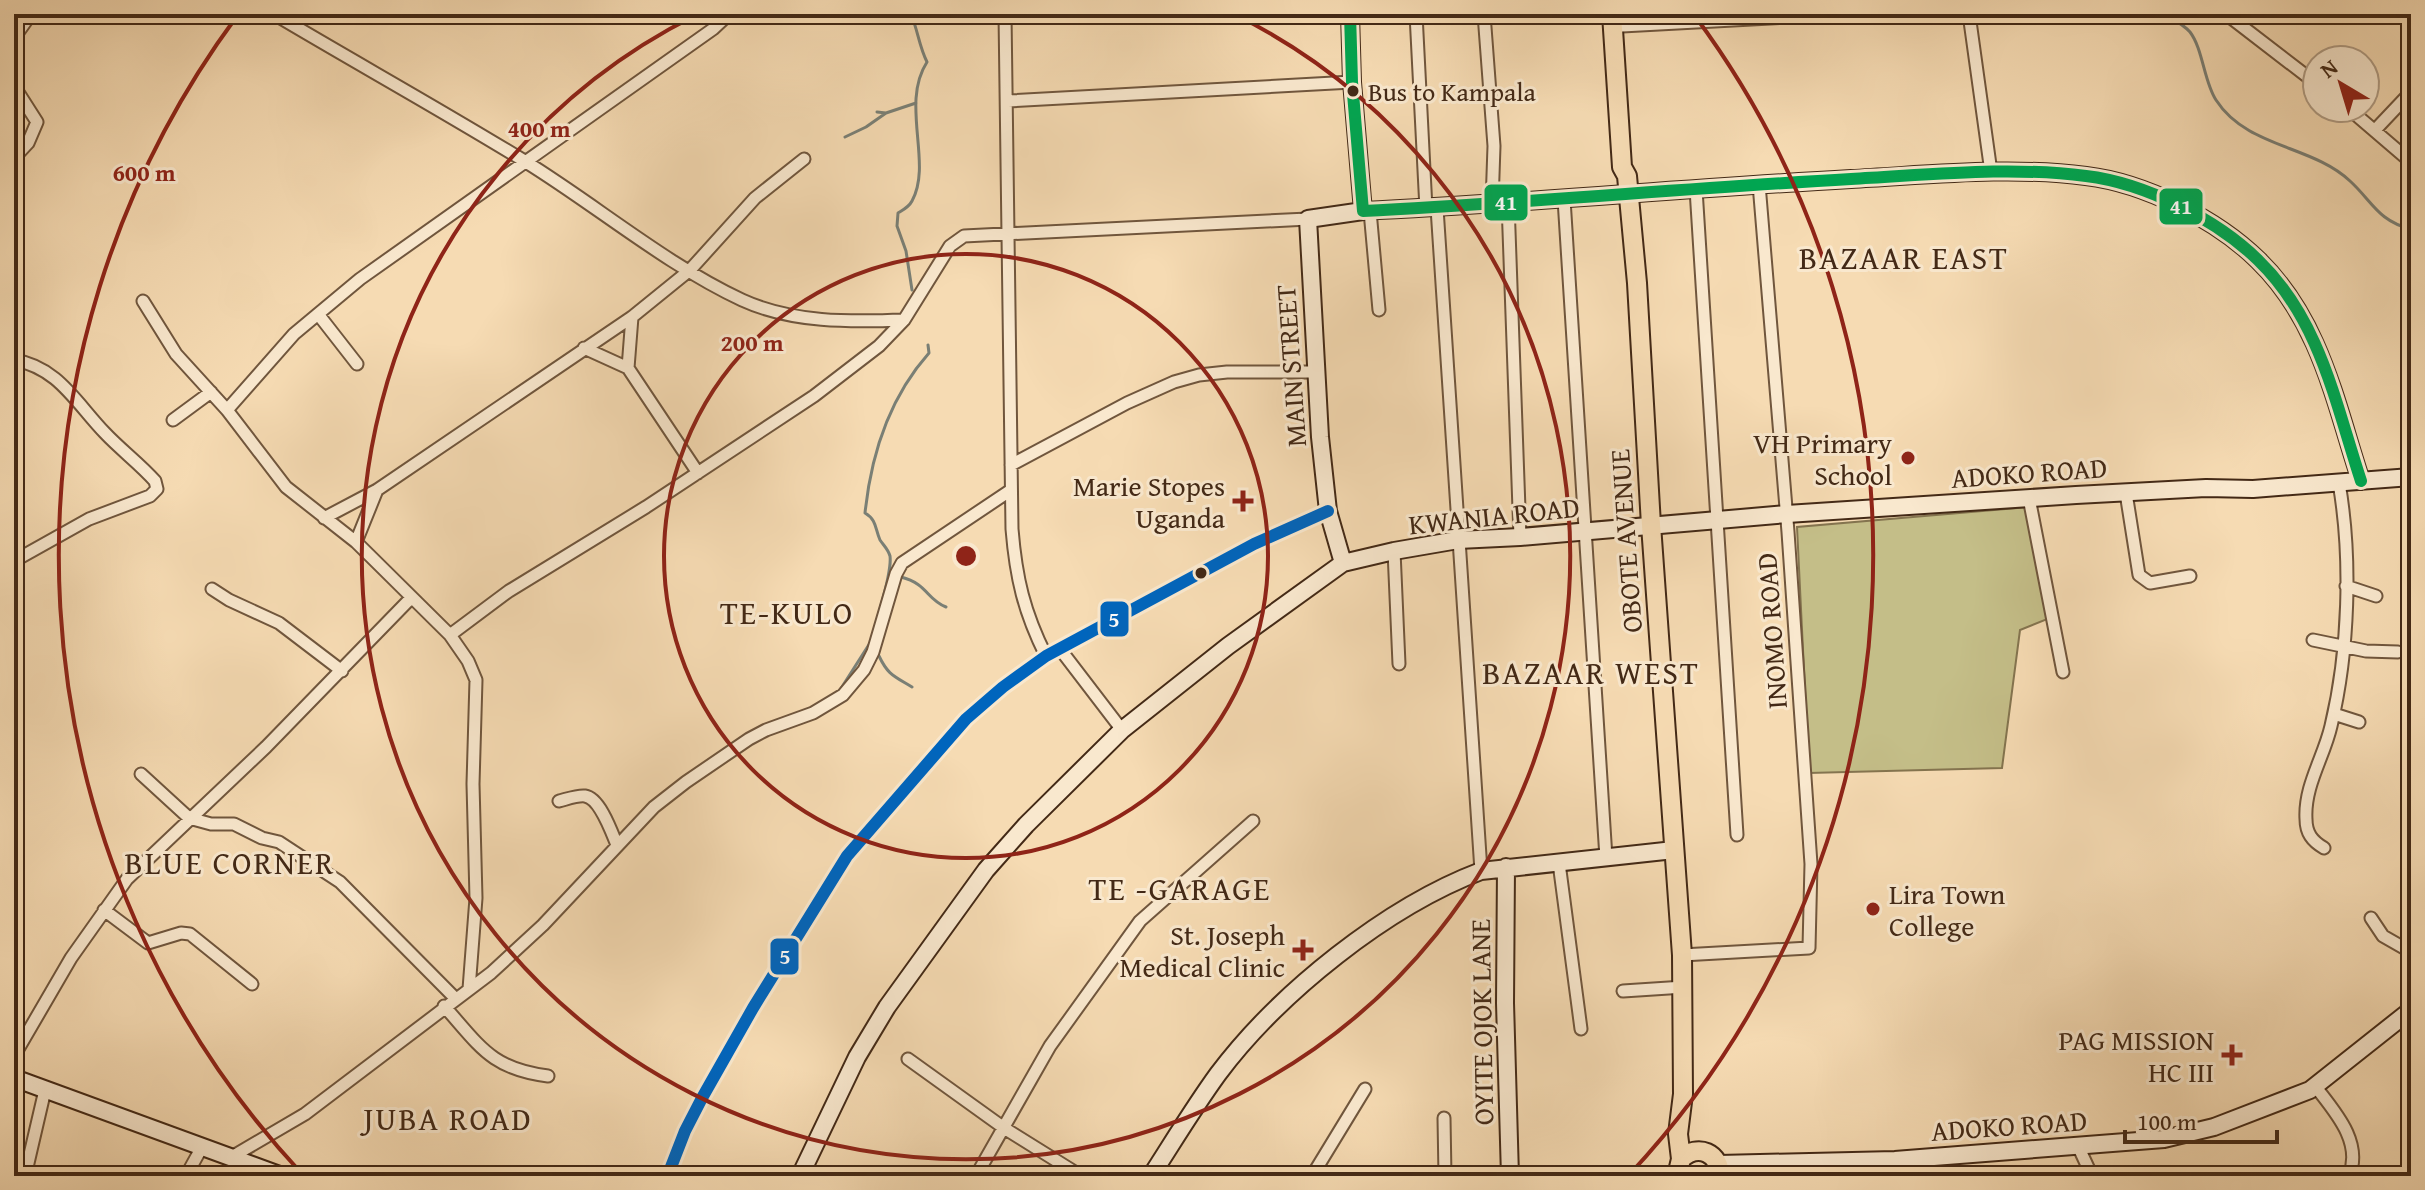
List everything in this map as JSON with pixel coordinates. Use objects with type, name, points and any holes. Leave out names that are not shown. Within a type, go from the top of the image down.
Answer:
[{"type":"main road","name":"OBOTE AVENUE","points":[[1619,18],[1631,166],[1627,176],[1641,336],[1651,525],[1684,987],[1684,1162]]},
{"type":"main road","points":[[1684,1162],[1709,1153],[1720,1170]]},
{"type":"street","points":[[14,38],[31,14]]},
{"type":"street","points":[[274,14],[527,163],[690,270],[743,300],[781,312],[853,322],[904,320]]},
{"type":"street","points":[[227,410],[294,334],[360,279],[527,163],[713,29],[729,14]]},
{"type":"street","points":[[1005,14],[1014,551],[1019,589],[1028,620],[1046,656]]},
{"type":"street","points":[[1350,14],[1352,82],[1379,310]]},
{"type":"street","points":[[1416,14],[1481,871]]},
{"type":"street","points":[[1484,14],[1500,204],[1520,537]]},
{"type":"street","points":[[1619,18],[1844,14]]},
{"type":"street","points":[[1969,14],[1991,172]]},
{"type":"street","points":[[2226,14],[2301,72]]},
{"type":"street","points":[[1008,101],[1352,82]]},
{"type":"street","points":[[14,86],[37,122],[28,143],[14,158]]},
{"type":"street","points":[[2376,129],[2411,92]]},
{"type":"street","points":[[2369,124],[2411,162]]},
{"type":"street","points":[[324,518],[377,490],[632,317],[690,270],[755,198],[804,159]]},
{"type":"street","points":[[450,635],[509,591],[814,396],[879,346],[904,320],[950,246],[958,239],[971,235],[1009,236],[1308,219],[1366,211],[1759,184],[1991,172],[2087,176],[2117,182],[2172,202],[2210,224],[2244,247],[2290,297],[2316,342],[2361,481]]},
{"type":"street","name":"INOMO ROAD","points":[[1682,955],[1809,948],[1811,864],[1787,514],[1759,184]]},
{"type":"street","points":[[1696,189],[1737,835]]},
{"type":"street","points":[[1564,199],[1606,858]]},
{"type":"street","name":"MAIN STREET","points":[[1308,219],[1316,372],[1328,511],[1343,563]]},
{"type":"street","points":[[143,301],[176,354],[227,410],[286,487],[356,542],[450,635],[468,661],[476,680],[473,784],[476,898],[469,989]]},
{"type":"street","points":[[318,314],[357,364]]},
{"type":"street","points":[[628,368],[632,317]]},
{"type":"street","points":[[584,348],[628,368],[698,473]]},
{"type":"street","points":[[14,360],[45,369],[64,385],[104,432],[155,481],[157,489],[150,496],[89,519],[14,561]]},
{"type":"street","points":[[1011,465],[1127,403],[1174,382],[1227,372],[1316,372]]},
{"type":"street","points":[[173,420],[211,392]]},
{"type":"street","name":"ADOKO ROAD","points":[[1651,525],[2029,498],[2411,477]]},
{"type":"street","points":[[2324,848],[2311,839],[2307,831],[2306,802],[2334,714],[2342,647],[2346,586],[2339,483]]},
{"type":"street","points":[[356,542],[377,490]]},
{"type":"street","points":[[230,1158],[305,1114],[491,973],[543,925],[617,845],[665,799],[749,739],[813,713],[843,695],[864,670],[873,652],[902,563],[1011,490]]},
{"type":"street","points":[[2126,493],[2139,575],[2150,583],[2190,576]]},
{"type":"street","points":[[2029,498],[2063,672]]},
{"type":"street","points":[[671,1167],[702,1098],[753,1008],[847,856],[966,719],[1046,656],[1254,544],[1328,511]]},
{"type":"street","name":"KWANIA ROAD","points":[[1343,563],[1458,540],[1651,525]]},
{"type":"street","points":[[1394,551],[1399,664]]},
{"type":"street","points":[[800,1176],[857,1057],[887,1007],[986,870],[1026,825],[1122,730],[1228,646],[1343,563]]},
{"type":"street","points":[[2346,586],[2376,596]]},
{"type":"street","points":[[212,589],[279,623],[342,671]]},
{"type":"street","points":[[14,1056],[71,958],[127,879],[266,747],[411,598]]},
{"type":"street","points":[[2313,640],[2366,651],[2398,652]]},
{"type":"street","points":[[1060,649],[1122,730]]},
{"type":"street","points":[[2334,714],[2359,722]]},
{"type":"street","points":[[141,774],[189,818],[211,824],[234,824],[262,838],[279,842],[340,882],[455,998]]},
{"type":"street","points":[[559,801],[580,796],[592,799],[601,810],[617,845]]},
{"type":"street","points":[[976,1176],[1050,1046],[1140,921],[1253,821]]},
{"type":"street","points":[[1151,1176],[1219,1074],[1255,1030],[1302,985],[1348,948],[1412,904],[1481,871],[1674,850]]},
{"type":"street","points":[[1559,863],[1581,1029]]},
{"type":"street","name":"OYITE OJOK LANE","points":[[1506,867],[1505,1003],[1510,1176]]},
{"type":"street","points":[[104,910],[148,943],[181,933],[190,934],[252,984]]},
{"type":"street","points":[[2371,918],[2383,936],[2411,952]]},
{"type":"street","points":[[1623,991],[1684,987]]},
{"type":"street","points":[[444,1006],[497,1062],[520,1071],[548,1076]]},
{"type":"street","name":"ADOKO ROAD","points":[[1720,1170],[2164,1139],[2214,1127],[2280,1103],[2315,1086],[2411,1010]]},
{"type":"street","points":[[908,1059],[1004,1128],[1081,1176]]},
{"type":"street","points":[[14,1078],[282,1176]]},
{"type":"street","points":[[2315,1086],[2340,1119],[2352,1145],[2355,1162],[2349,1176]]},
{"type":"street","points":[[1312,1176],[1365,1089]]},
{"type":"street","points":[[25,1176],[45,1090]]},
{"type":"street","points":[[1444,1118],[1445,1176]]},
{"type":"street","points":[[2078,1146],[2092,1176]]},
{"type":"street","points":[[186,1176],[202,1147]]},
{"type":"shaded area","points":[[2029,507],[2050,618],[2020,630],[2002,768],[1809,773],[1797,527]]},
{"type":"waterway","points":[[911,14],[927,62],[919,78],[916,96],[918,186],[911,203],[898,213],[897,226],[906,251],[912,290]]},
{"type":"waterway","points":[[2165,14],[2190,32],[2198,47],[2212,93],[2229,116],[2262,137],[2335,169],[2383,216],[2411,229]]},
{"type":"waterway","points":[[877,112],[886,113],[916,103]]},
{"type":"waterway","points":[[845,137],[886,113]]},
{"type":"waterway","points":[[877,620],[888,579],[890,556],[874,522],[865,513],[868,491],[884,428],[903,389],[929,353],[928,345]]},
{"type":"waterway","points":[[901,577],[922,587],[946,607]]},
{"type":"waterway","points":[[840,690],[870,643]]},
{"type":"waterway","points":[[879,656],[889,671],[912,687]]},
{"type":"transit line","name":"41","points":[[1350,14],[1352,82],[1363,211],[1998,172],[2057,173],[2109,180],[2178,205],[2241,245],[2279,283],[2297,309],[2323,363],[2361,481]]},
{"type":"transit line","name":"5","points":[[671,1167],[702,1098],[753,1008],[847,856],[966,719],[1046,656],[1254,544],[1328,511]]},
{"type":"place","name":"Bus to Kampala","points":[[1353,91]]},
{"type":"place","name":"VH Primary School","points":[[1908,458]]},
{"type":"place","name":"Marie Stopes Uganda","points":[[1243,501]]},
{"type":"place","name":"Lira Town College","points":[[1873,909]]},
{"type":"place","name":"St. Joseph Medical Clinic","points":[[1303,950]]},
{"type":"place","name":"PAG MISSION HC III","points":[[2232,1055]]},
{"type":"district","name":"BAZAAR EAST","points":[[1904,257]]},
{"type":"district","name":"TE-KULO","points":[[787,612]]},
{"type":"district","name":"BAZAAR WEST","points":[[1591,672]]},
{"type":"district","name":"BLUE CORNER","points":[[230,862]]},
{"type":"district","name":"TE -GARAGE","points":[[1180,888]]},
{"type":"district","name":"JUBA ROAD","points":[[448,1118]]}]
